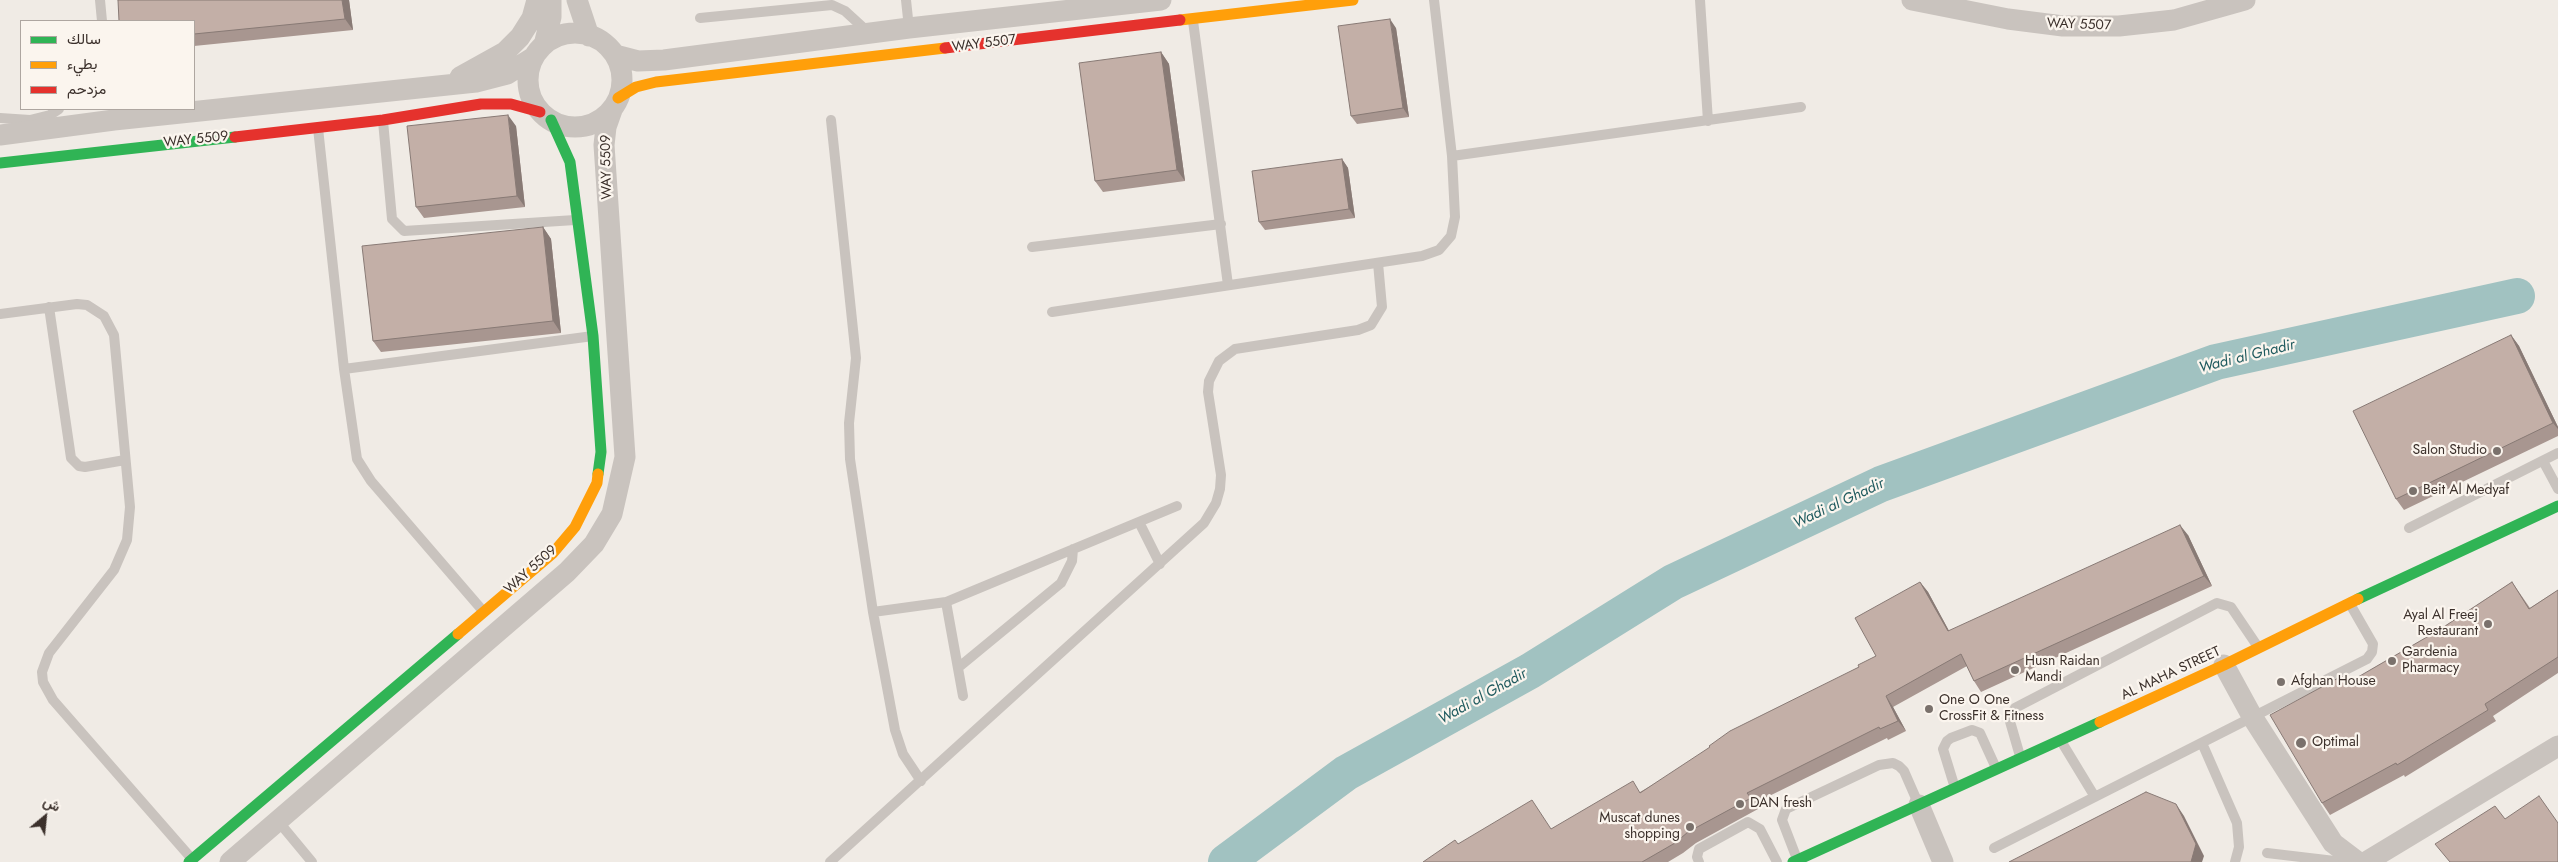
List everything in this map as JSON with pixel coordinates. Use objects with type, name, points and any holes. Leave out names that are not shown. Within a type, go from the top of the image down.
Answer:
[{"type":"street","points":[[436,88],[487,64],[505,52],[520,37],[532,18],[537,0]]},
{"type":"street","points":[[539,51],[558,36],[574,33],[589,36],[604,44],[614,56],[620,69],[622,84],[615,104],[590,125],[563,126],[545,116],[532,100],[528,85],[529,71],[539,51],[551,17],[551,0]]},
{"type":"street","points":[[577,0],[589,36]]},
{"type":"street","name":"WAY 5507","points":[[614,56],[638,61],[664,60],[909,28],[1154,0]]},
{"type":"street","name":"WAY 5507","points":[[615,104],[636,87],[656,82],[1353,0]]},
{"type":"street","name":"WAY 5507","points":[[1912,0],[2008,19],[2063,26],[2109,26],[2174,20],[2245,0]]},
{"type":"street","name":"WAY 5509","points":[[195,107],[436,88],[492,79],[521,66],[539,51]]},
{"type":"street","name":"WAY 5509","points":[[0,164],[383,120],[496,103],[526,106],[545,116],[560,137],[570,162],[593,336],[601,452],[597,483],[575,528],[553,553],[192,861]]},
{"type":"street","name":"WAY 5509","points":[[230,862],[568,572],[594,544],[612,514],[625,457],[604,146],[606,127],[615,104]]},
{"type":"street","name":"WAY 5509","points":[[6,127],[163,110]]},
{"type":"street","name":"AL MAHA STREET","points":[[1795,861],[2021,760],[2224,666],[2350,603],[2558,506]]},
{"type":"street","points":[[2224,666],[2253,718],[2333,843],[2346,855],[2358,862]]},
{"type":"street","points":[[2366,862],[2558,746]]},
{"type":"street","points":[[1919,805],[1943,862]]},
{"type":"lane","points":[[100,0],[102,20]]},
{"type":"lane","points":[[906,0],[909,28]]},
{"type":"lane","points":[[1052,312],[1431,254],[1446,244],[1454,227],[1452,156],[1434,0]]},
{"type":"lane","points":[[1700,0],[1708,121]]},
{"type":"lane","points":[[700,18],[832,5],[845,11],[870,34]]},
{"type":"lane","points":[[1193,19],[1228,285]]},
{"type":"lane","points":[[1452,156],[1801,107]]},
{"type":"lane","points":[[6,127],[50,115],[58,110]]},
{"type":"lane","points":[[383,120],[392,219],[404,231],[578,219]]},
{"type":"lane","points":[[831,120],[856,358],[849,423],[850,459],[873,612],[899,742],[911,768],[921,781]]},
{"type":"lane","points":[[318,127],[353,446],[363,470],[483,612]]},
{"type":"lane","points":[[1032,247],[1221,224]]},
{"type":"lane","points":[[830,862],[1204,523],[1216,503],[1221,475],[1208,392],[1209,380],[1219,361],[1235,349],[1358,330],[1371,325],[1382,307],[1378,263]]},
{"type":"lane","points":[[0,314],[77,304],[87,306],[104,316],[114,335],[130,524],[122,556],[104,584],[48,653],[42,672],[44,682],[53,700],[192,861]]},
{"type":"lane","points":[[49,307],[71,458],[79,466],[85,467],[125,460]]},
{"type":"lane","points":[[344,369],[593,336]]},
{"type":"lane","points":[[2409,528],[2558,453]]},
{"type":"lane","points":[[2543,461],[2558,489]]},
{"type":"lane","points":[[873,612],[946,602],[1177,506]]},
{"type":"lane","points":[[1138,522],[1160,564]]},
{"type":"lane","points":[[959,667],[1061,584],[1068,573],[1073,549]]},
{"type":"lane","points":[[946,602],[963,696]]},
{"type":"lane","points":[[2021,760],[2009,718],[2015,708],[2218,603],[2231,606],[2259,648]]},
{"type":"lane","points":[[1994,848],[2367,659],[2372,652],[2373,644],[2350,603]]},
{"type":"lane","points":[[1955,789],[1942,749],[1947,741],[1967,731],[1972,730],[1980,733],[1997,770]]},
{"type":"lane","points":[[2061,741],[2095,797]]},
{"type":"lane","points":[[2202,743],[2238,823],[2239,847],[2235,862]]},
{"type":"lane","points":[[1795,861],[1782,820],[1786,809],[1879,765],[1893,762],[1899,766],[1904,771],[1919,805]]},
{"type":"lane","points":[[278,821],[312,862]]},
{"type":"lane","points":[[1699,862],[1697,857],[1699,849],[1748,822],[1757,825],[1777,862]]},
{"type":"lane","points":[[2267,853],[2343,862]]},
{"type":"building","points":[[118,0],[342,0],[345,19],[195,34],[195,20],[119,20]]},
{"type":"building","points":[[1390,19],[1403,108],[1351,116],[1338,26]]},
{"type":"building","points":[[1161,52],[1177,170],[1095,181],[1079,63]]},
{"type":"building","points":[[508,115],[517,196],[416,207],[407,126]]},
{"type":"building","points":[[1342,159],[1349,209],[1259,222],[1252,171]]},
{"type":"building","points":[[543,227],[553,321],[373,341],[362,246]]},
{"type":"building","points":[[2511,335],[2553,423],[2396,499],[2353,411]]},
{"type":"building","points":[[2180,525],[2204,576],[1974,681],[1961,654],[1886,696],[1898,721],[1880,729],[1879,727],[1747,793],[1751,798],[1688,832],[1675,843],[1642,862],[1423,862],[1455,840],[1458,844],[1532,800],[1551,829],[1633,781],[1640,793],[1710,747],[1730,731],[1859,667],[1858,665],[1876,656],[1855,618],[1920,582],[1948,631]]},
{"type":"building","points":[[2512,582],[2529,609],[2558,590],[2558,657],[2485,704],[2488,710],[2397,765],[2396,763],[2322,803],[2270,715],[2342,676],[2346,684],[2439,630]]},
{"type":"building","points":[[2146,792],[2176,804],[2196,844],[2191,862],[2009,862]]},
{"type":"building","points":[[2539,796],[2558,823],[2558,862],[2450,862],[2435,844],[2495,806],[2505,819]]},
{"type":"waterway","name":"Wadi al Ghadir","points":[[1226,862],[1346,773],[1530,671],[1673,582],[1881,484],[2216,362],[2517,296]]},
{"type":"traffic: fast","points":[[551,120],[570,162],[593,336],[601,452],[598,474]]},
{"type":"traffic: fast","points":[[0,163],[235,137]]},
{"type":"traffic: fast","points":[[2358,599],[2558,506]]},
{"type":"traffic: fast","points":[[189,862],[458,634]]},
{"type":"traffic: fast","points":[[1793,862],[2100,722]]},
{"type":"traffic: slow","points":[[1180,20],[1353,0]]},
{"type":"traffic: slow","points":[[618,98],[636,87],[656,82],[945,48]]},
{"type":"traffic: slow","points":[[458,634],[553,553],[575,527],[597,483],[598,474]]},
{"type":"traffic: slow","points":[[2100,722],[2224,665],[2358,599]]},
{"type":"traffic: jam","points":[[945,48],[1180,20]]},
{"type":"traffic: jam","points":[[235,137],[383,120],[481,104],[511,104],[540,112]]},
{"type":"place","name":"Salon Studio","points":[[2497,451]]},
{"type":"place","name":"Beit Al Medyaf","points":[[2413,491]]},
{"type":"place","name":"Ayal Al Freej Restaurant","points":[[2488,624]]},
{"type":"place","name":"Gardenia Pharmacy","points":[[2392,661]]},
{"type":"place","name":"Husn Raidan Mandi","points":[[2015,670]]},
{"type":"place","name":"Afghan House","points":[[2281,682]]},
{"type":"place","name":"One O One CrossFit & Fitness","points":[[1929,709]]},
{"type":"place","name":"Optimal","points":[[2301,743]]},
{"type":"place","name":"DAN fresh","points":[[1740,804]]},
{"type":"place","name":"Muscat dunes shopping","points":[[1690,827]]}]
